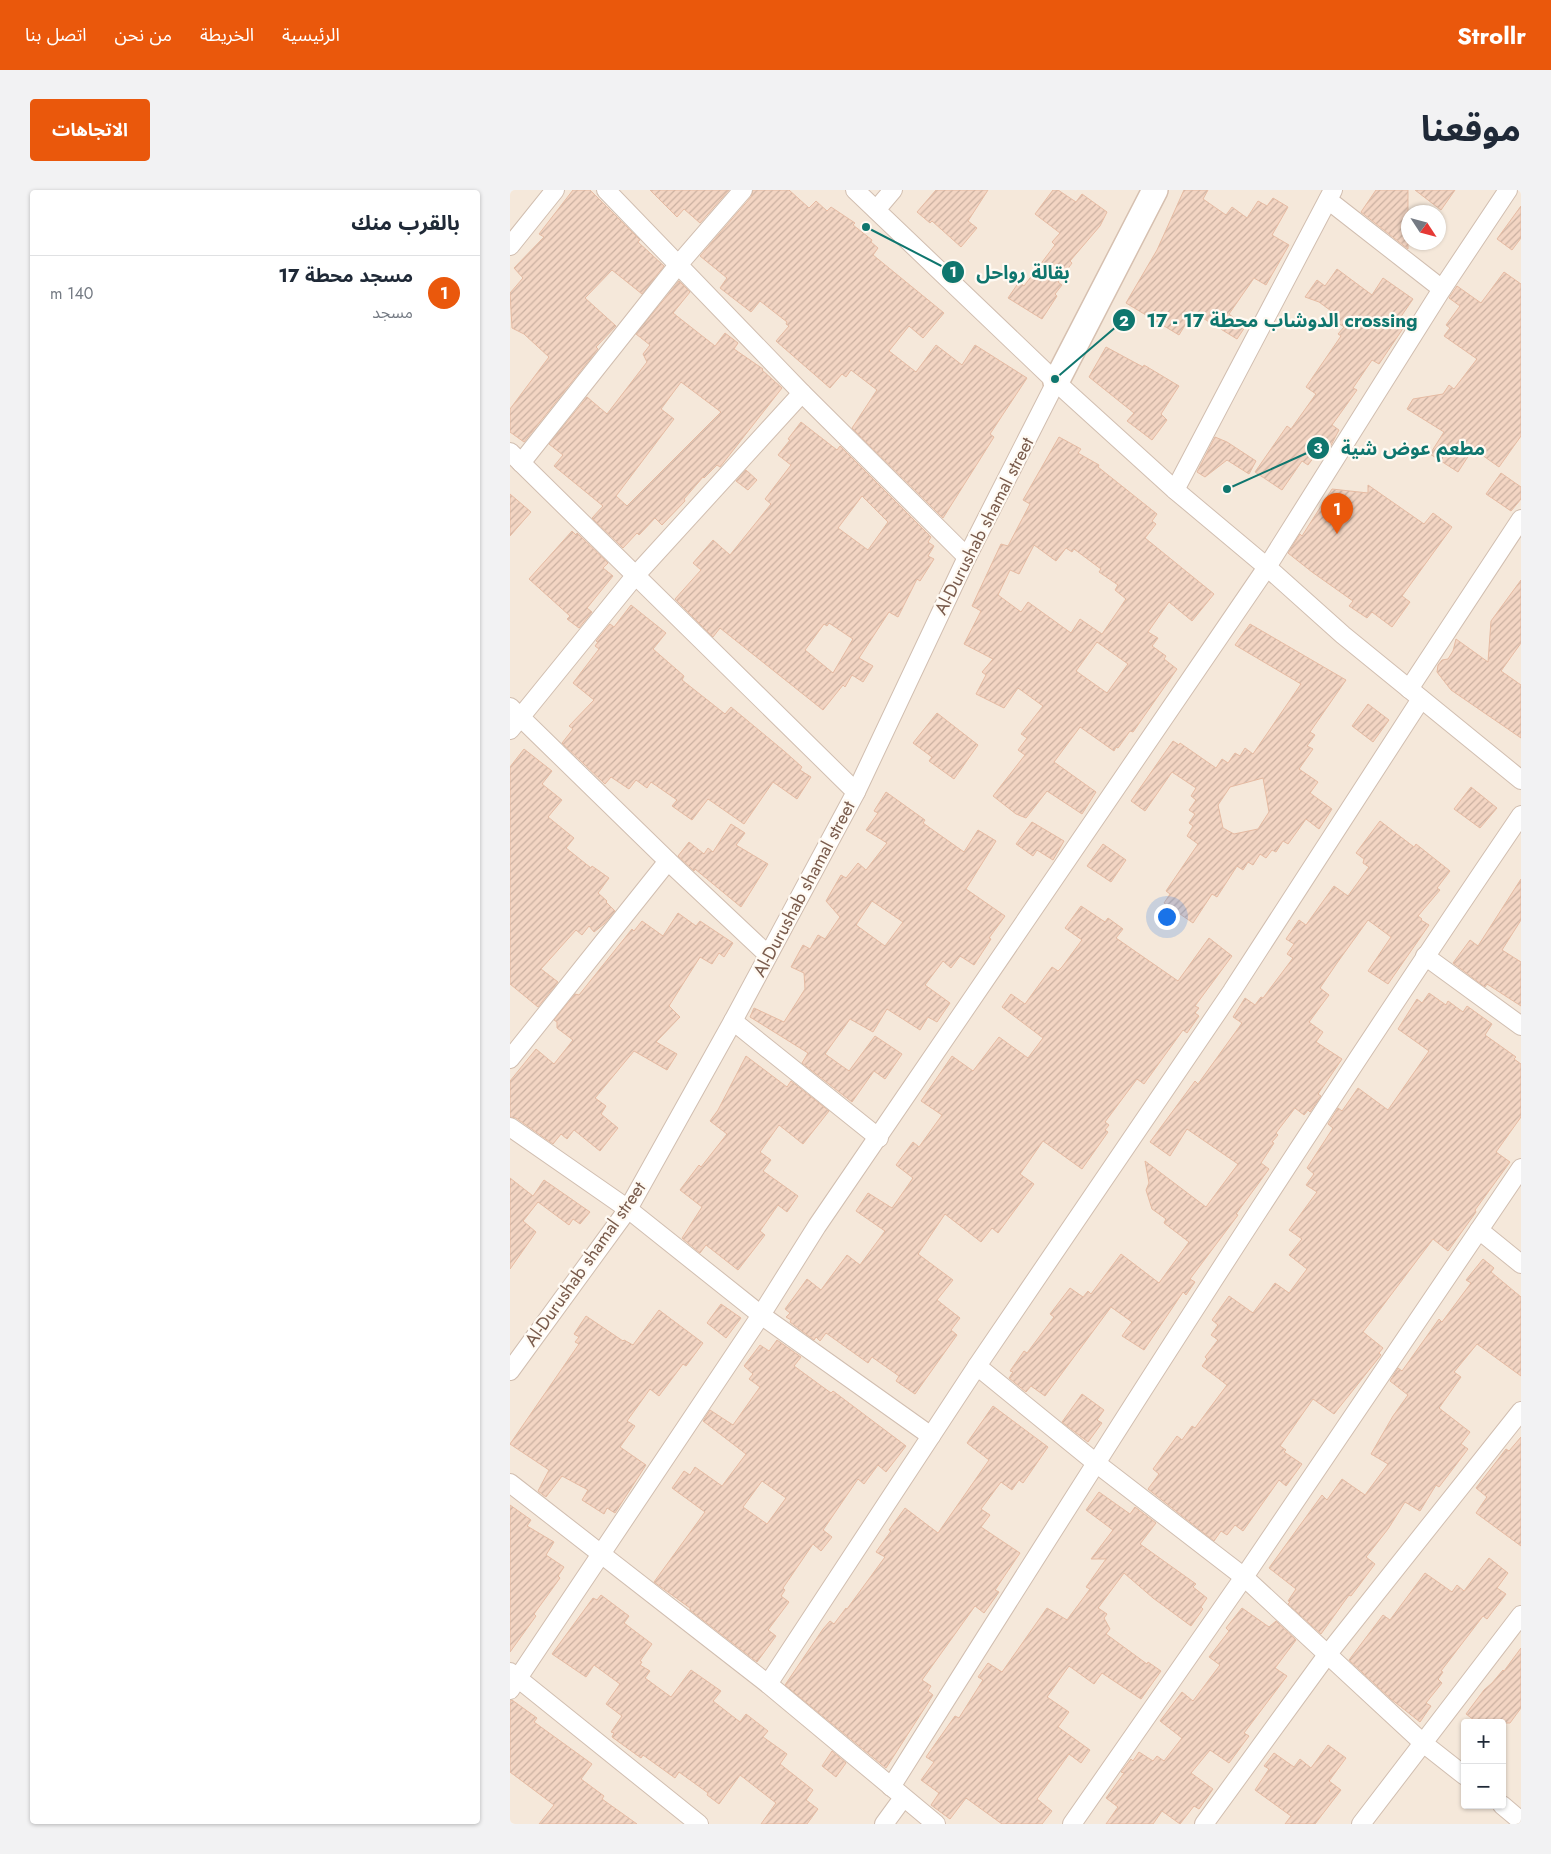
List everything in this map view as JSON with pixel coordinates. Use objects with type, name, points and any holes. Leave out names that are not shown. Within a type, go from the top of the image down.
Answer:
[{"type":"street","points":[[510,246],[555,190]]},
{"type":"street","points":[[606,190],[802,393],[967,557]]},
{"type":"street","points":[[743,190],[515,457],[856,792]]},
{"type":"street","points":[[855,190],[1056,382],[1175,490],[1267,567],[1343,635],[1521,780]]},
{"type":"street","points":[[876,210],[893,190]]},
{"type":"street","points":[[1056,382],[1154,190]]},
{"type":"street","points":[[700,1824],[513,1680],[601,1554],[817,1226],[879,1138],[1065,861],[1267,567],[1442,289],[1508,190]]},
{"type":"street","points":[[1175,490],[1331,195],[1442,289]]},
{"type":"street","name":"Al-Durushab shamal street","points":[[510,1371],[628,1209],[733,1021],[856,792],[967,557],[1056,382]]},
{"type":"street","points":[[768,955],[514,718],[635,576],[802,393]]},
{"type":"street","points":[[768,1684],[977,1366],[1232,991],[1521,519]]},
{"type":"street","points":[[884,1824],[897,1792],[1096,1463],[1425,956],[1521,815]]},
{"type":"street","points":[[510,1059],[668,861]]},
{"type":"street","points":[[1425,956],[1521,1026]]},
{"type":"street","points":[[733,1021],[879,1138]]},
{"type":"street","points":[[510,1127],[628,1209],[760,1315],[931,1436]]},
{"type":"street","points":[[1072,1824],[1244,1577],[1521,1168]]},
{"type":"street","points":[[1479,1230],[1521,1264]]},
{"type":"street","points":[[977,1366],[1096,1463],[1244,1577],[1423,1743],[1461,1773]]},
{"type":"street","points":[[1204,1824],[1327,1655],[1521,1411]]},
{"type":"street","points":[[510,1483],[768,1684],[936,1824]]},
{"type":"street","points":[[1362,1824],[1521,1615]]},
{"type":"street","points":[[1506,1808],[1521,1821]]},
{"type":"shaded area","points":[[510,190],[1521,190],[1521,1824],[510,1824]]},
{"type":"building","points":[[573,190],[590,190],[640,240],[638,242],[664,266],[642,294],[612,270],[585,298],[616,326],[596,347],[598,349],[524,442],[510,432],[510,409],[549,357],[524,334],[512,328],[510,293],[523,278],[514,268],[544,237],[539,234]]},
{"type":"building","points":[[650,190],[729,190],[700,223],[684,209],[677,217]]},
{"type":"building","points":[[753,190],[789,190],[809,208],[816,201],[827,211],[831,207],[855,223],[853,225],[872,240],[871,242],[878,248],[873,255],[944,313],[923,338],[909,326],[889,351],[916,372],[936,345],[962,365],[975,345],[1027,378],[990,434],[994,437],[943,518],[852,428],[877,390],[851,370],[846,377],[842,374],[830,388],[776,341],[789,326],[786,324],[787,322],[760,301],[751,312],[720,288],[727,278],[700,256],[751,197]]},
{"type":"building","points":[[936,190],[988,190],[968,221],[977,228],[961,247],[932,221],[930,223],[917,212]]},
{"type":"building","points":[[1053,190],[1058,190],[1076,202],[1082,194],[1107,212],[1100,226],[1070,261],[1072,263],[1058,282],[1062,285],[1055,294],[1057,296],[1042,319],[1008,298],[1019,282],[1024,286],[1055,245],[1052,242],[1060,233],[1035,214]]},
{"type":"building","points":[[1184,190],[1208,190],[1203,199],[1226,215],[1232,207],[1247,218],[1258,201],[1267,206],[1273,198],[1288,207],[1272,235],[1289,245],[1266,285],[1254,278],[1229,314],[1245,327],[1237,339],[1193,312],[1179,335],[1126,303],[1157,250]]},
{"type":"building","points":[[1376,190],[1408,190],[1408,205],[1401,205],[1401,243],[1361,212]]},
{"type":"building","points":[[1415,190],[1455,190],[1444,205],[1434,205]]},
{"type":"building","points":[[1521,206],[1521,238],[1512,250],[1497,239]]},
{"type":"building","points":[[1337,269],[1372,295],[1383,278],[1413,299],[1400,318],[1406,324],[1379,364],[1372,360],[1353,388],[1357,390],[1332,425],[1339,430],[1329,449],[1327,447],[1321,456],[1317,453],[1308,465],[1302,461],[1282,490],[1255,472],[1287,426],[1291,429],[1316,394],[1306,387],[1341,336],[1338,334],[1344,327],[1335,321],[1338,316],[1319,302],[1305,297],[1317,280],[1325,286]]},
{"type":"building","points":[[1504,272],[1521,284],[1521,436],[1499,467],[1475,450],[1473,453],[1471,452],[1458,472],[1430,454],[1444,432],[1407,409],[1413,399],[1443,394],[1449,385],[1454,389],[1477,359],[1444,336],[1450,328],[1446,325],[1460,306],[1449,298],[1457,286],[1481,303]]},
{"type":"building","points":[[679,281],[690,292],[673,313],[715,346],[725,333],[738,343],[734,349],[763,369],[782,388],[720,467],[717,465],[703,477],[684,499],[685,501],[662,525],[655,518],[623,548],[592,518],[603,506],[554,466],[563,455],[549,444],[587,397],[607,414],[647,362],[643,354],[650,345],[636,334]],"holes":[[[681,382],[721,412],[627,506],[616,496],[674,419],[661,409]]]},
{"type":"building","points":[[1106,347],[1143,367],[1144,365],[1179,386],[1161,414],[1167,420],[1152,440],[1127,421],[1134,413],[1089,377]]},
{"type":"building","points":[[801,422],[837,450],[840,446],[931,537],[928,542],[934,546],[928,556],[934,559],[920,581],[917,579],[898,617],[889,612],[859,658],[873,666],[863,682],[852,675],[845,687],[843,685],[823,710],[720,628],[713,637],[675,599],[701,570],[693,563],[713,540],[730,555],[771,504],[765,499],[791,465],[778,455],[790,440],[788,439]],"holes":[[[862,496],[888,522],[868,550],[838,528]],[[829,623],[853,639],[833,673],[805,650],[824,624],[827,626]]]},
{"type":"building","points":[[1059,437],[1081,449],[1078,453],[1099,465],[1098,467],[1157,514],[1152,521],[1156,524],[1145,538],[1214,594],[1192,621],[1169,602],[1148,632],[1158,638],[1152,646],[1166,656],[1164,659],[1177,669],[1133,732],[1130,731],[1118,748],[1116,747],[1114,751],[1080,727],[1054,762],[1096,792],[1082,814],[1047,791],[1026,818],[1016,814],[993,796],[1025,755],[1018,750],[1027,738],[1021,734],[1043,706],[1018,688],[1004,708],[976,694],[986,675],[982,672],[993,659],[964,644],[981,611],[972,606],[1001,544],[1008,546],[1030,504],[1023,500]],"holes":[[[1034,545],[1056,561],[1066,548],[1072,552],[1074,549],[1101,569],[1099,572],[1118,585],[1115,590],[1126,599],[1102,634],[1080,619],[1071,633],[1028,602],[1021,612],[998,595],[1010,570],[1019,574]],[[1097,642],[1128,664],[1107,693],[1076,671]]]},
{"type":"building","points":[[1215,437],[1227,442],[1256,461],[1249,474],[1227,460],[1205,477],[1197,472]]},
{"type":"building","points":[[746,470],[757,480],[748,490],[736,481]]},
{"type":"building","points":[[1501,473],[1521,487],[1521,499],[1511,511],[1486,494]]},
{"type":"building","points":[[1368,485],[1424,524],[1433,513],[1452,527],[1402,596],[1410,602],[1392,627],[1372,612],[1367,618],[1349,606],[1353,601],[1288,553],[1300,534],[1302,536],[1332,489],[1368,493]]},
{"type":"building","points":[[510,494],[531,512],[510,536]]},
{"type":"building","points":[[572,531],[576,535],[577,533],[608,563],[603,568],[613,576],[587,608],[592,612],[579,628],[567,619],[570,616],[529,579]]},
{"type":"building","points":[[1521,580],[1521,643],[1501,671],[1521,685],[1521,738],[1451,690],[1437,672],[1438,665],[1442,660],[1448,659],[1453,651],[1456,639],[1488,662],[1491,621]]},
{"type":"building","points":[[631,605],[666,633],[653,649],[684,676],[682,680],[725,714],[731,707],[802,767],[800,770],[811,777],[797,799],[773,782],[744,824],[708,799],[692,820],[672,806],[677,800],[651,782],[647,788],[636,780],[629,789],[611,777],[605,784],[562,743],[573,729],[569,726],[594,700],[573,683],[599,649],[595,646],[598,642],[596,641],[610,624],[614,627]]},
{"type":"building","points":[[1250,624],[1346,680],[1310,732],[1315,735],[1307,746],[1313,749],[1299,769],[1318,782],[1310,793],[1332,809],[1319,829],[1306,819],[1288,844],[1283,841],[1276,852],[1272,850],[1266,858],[1260,854],[1253,865],[1248,862],[1243,870],[1237,866],[1217,897],[1212,894],[1193,923],[1164,903],[1170,894],[1166,891],[1198,844],[1187,836],[1193,826],[1189,823],[1195,814],[1189,810],[1196,800],[1191,796],[1196,788],[1172,772],[1145,811],[1131,801],[1173,741],[1179,745],[1180,743],[1216,768],[1222,759],[1228,763],[1235,753],[1240,756],[1245,748],[1253,754],[1301,684],[1235,645]],"holes":[[[1263,778],[1269,812],[1258,829],[1234,834],[1223,828],[1218,805],[1230,787]]]},
{"type":"building","points":[[1368,704],[1389,720],[1373,742],[1352,726]]},
{"type":"building","points":[[937,713],[978,745],[954,779],[929,761],[932,757],[913,743]]},
{"type":"building","points":[[524,749],[552,771],[542,784],[562,800],[548,817],[574,838],[566,848],[591,868],[592,866],[609,878],[598,893],[615,911],[594,932],[589,926],[582,935],[576,930],[541,969],[558,982],[538,1007],[510,984],[510,767]]},
{"type":"building","points":[[1471,787],[1497,808],[1480,828],[1454,809]]},
{"type":"building","points":[[886,792],[925,820],[923,823],[964,852],[978,830],[996,841],[966,889],[1005,916],[989,938],[991,939],[974,965],[960,956],[951,968],[943,961],[925,985],[950,1003],[937,1022],[928,1017],[920,1030],[887,1009],[873,1032],[850,1019],[825,1054],[849,1071],[875,1036],[902,1054],[885,1079],[874,1071],[852,1102],[802,1063],[808,1053],[750,1017],[754,1008],[784,1022],[805,989],[804,973],[791,967],[803,945],[810,949],[818,935],[825,939],[840,917],[826,901],[841,875],[846,878],[858,863],[866,870],[887,843],[866,830],[878,813],[874,811]],"holes":[[[872,901],[903,922],[885,946],[856,925]]]},
{"type":"building","points":[[1380,821],[1414,847],[1416,844],[1450,871],[1437,888],[1440,890],[1418,916],[1429,925],[1388,984],[1368,971],[1391,937],[1368,920],[1320,988],[1329,995],[1309,1022],[1323,1032],[1316,1042],[1342,1059],[1318,1094],[1321,1096],[1310,1112],[1308,1110],[1304,1115],[1295,1108],[1276,1133],[1278,1135],[1272,1142],[1274,1143],[1261,1163],[1269,1169],[1236,1214],[1238,1215],[1190,1279],[1195,1282],[1186,1295],[1183,1292],[1144,1350],[1122,1336],[1132,1322],[1111,1307],[1045,1396],[1031,1386],[1026,1392],[1009,1378],[1013,1372],[1010,1371],[1024,1351],[1027,1353],[1054,1317],[1050,1314],[1070,1288],[1083,1297],[1088,1291],[1091,1294],[1121,1254],[1159,1283],[1189,1242],[1164,1223],[1166,1219],[1152,1209],[1146,1190],[1149,1183],[1145,1161],[1206,1207],[1238,1164],[1187,1129],[1170,1156],[1150,1142],[1195,1081],[1198,1084],[1242,1023],[1233,1017],[1245,998],[1255,1005],[1261,997],[1263,998],[1293,958],[1287,954],[1294,944],[1286,939],[1299,920],[1306,925],[1334,886],[1348,896],[1369,867],[1363,863],[1364,859],[1356,853]]},
{"type":"building","points":[[1032,822],[1064,841],[1053,860],[1037,850],[1033,856],[1016,844]]},
{"type":"building","points":[[731,824],[745,833],[736,845],[768,864],[741,907],[695,869],[694,871],[678,856],[689,842],[704,854],[708,848],[713,852]]},
{"type":"building","points":[[1103,844],[1126,860],[1111,882],[1087,866]]},
{"type":"building","points":[[1521,879],[1521,920],[1502,950],[1521,962],[1521,1006],[1487,984],[1485,987],[1453,963],[1470,940],[1478,946]]},
{"type":"building","points":[[1081,906],[1105,922],[1108,918],[1123,929],[1116,938],[1178,981],[1209,938],[1232,956],[1195,1006],[1199,1008],[1195,1013],[1199,1016],[1187,1033],[1183,1030],[1144,1084],[1137,1079],[1105,1122],[1109,1125],[1105,1130],[1108,1132],[1082,1169],[1043,1141],[1020,1174],[1034,1184],[998,1233],[992,1228],[981,1242],[945,1214],[918,1254],[953,1280],[937,1300],[960,1318],[951,1330],[957,1335],[915,1394],[896,1381],[899,1376],[872,1357],[868,1363],[826,1333],[820,1341],[816,1337],[814,1340],[790,1322],[791,1320],[786,1317],[790,1313],[785,1309],[807,1279],[821,1290],[847,1255],[860,1265],[885,1231],[856,1211],[868,1193],[892,1208],[913,1178],[896,1165],[913,1142],[919,1147],[942,1115],[921,1101],[952,1056],[973,1071],[999,1037],[1028,1058],[1043,1038],[1002,1007],[1011,994],[1025,1004],[1052,967],[1058,971],[1062,967],[1082,940],[1065,928]]},
{"type":"building","points":[[678,913],[696,926],[700,921],[733,943],[724,957],[719,953],[712,964],[700,957],[669,1006],[680,1017],[656,1042],[677,1054],[667,1070],[634,1051],[595,1098],[606,1106],[601,1114],[618,1128],[600,1151],[574,1130],[567,1139],[561,1134],[553,1144],[516,1118],[510,1117],[510,1081],[536,1049],[554,1064],[573,1040],[557,1028],[557,1022],[554,1020],[575,994],[579,995],[632,929],[634,931],[642,921],[663,936]]},
{"type":"building","points":[[1429,993],[1446,1005],[1448,1001],[1463,1012],[1467,1006],[1492,1024],[1485,1035],[1516,1057],[1514,1059],[1521,1064],[1521,1117],[1496,1152],[1510,1162],[1448,1251],[1433,1239],[1363,1332],[1383,1348],[1379,1353],[1381,1355],[1334,1414],[1313,1399],[1280,1446],[1286,1450],[1284,1452],[1302,1464],[1286,1486],[1279,1480],[1243,1531],[1235,1525],[1227,1535],[1221,1531],[1214,1541],[1148,1489],[1159,1474],[1153,1469],[1177,1436],[1182,1440],[1192,1426],[1195,1428],[1227,1385],[1202,1366],[1207,1359],[1205,1357],[1218,1340],[1211,1335],[1218,1325],[1212,1320],[1229,1296],[1253,1313],[1275,1283],[1289,1293],[1307,1269],[1289,1255],[1302,1239],[1289,1230],[1317,1192],[1306,1185],[1314,1174],[1307,1168],[1333,1128],[1328,1124],[1338,1108],[1342,1111],[1358,1088],[1388,1110],[1429,1051],[1398,1029],[1417,999],[1422,1003]]},
{"type":"building","points":[[746,1056],[787,1087],[791,1081],[829,1111],[803,1144],[779,1125],[760,1152],[771,1160],[763,1171],[798,1196],[787,1212],[778,1205],[760,1231],[765,1235],[738,1270],[706,1245],[700,1253],[682,1238],[702,1207],[680,1190],[699,1165],[701,1167],[727,1134],[710,1121],[718,1110]]},
{"type":"building","points":[[510,1178],[533,1196],[544,1180],[590,1212],[580,1224],[573,1219],[569,1225],[538,1202],[523,1221],[536,1232],[510,1269]]},
{"type":"building","points":[[1483,1259],[1494,1268],[1491,1272],[1521,1297],[1521,1376],[1477,1344],[1454,1372],[1461,1377],[1439,1408],[1470,1432],[1461,1444],[1468,1449],[1439,1487],[1436,1485],[1420,1511],[1405,1502],[1388,1529],[1366,1557],[1375,1564],[1351,1596],[1349,1595],[1321,1634],[1288,1604],[1296,1589],[1269,1568],[1322,1495],[1327,1500],[1342,1479],[1365,1495],[1388,1464],[1371,1454],[1393,1416],[1408,1395],[1390,1381],[1398,1368],[1402,1371],[1439,1319],[1442,1322],[1471,1283],[1466,1280]]},
{"type":"building","points":[[721,1304],[741,1318],[726,1338],[707,1323]]},
{"type":"building","points":[[659,1310],[703,1343],[686,1366],[683,1364],[659,1396],[650,1389],[627,1421],[635,1426],[620,1447],[646,1465],[615,1513],[607,1508],[604,1514],[582,1500],[588,1490],[562,1476],[546,1497],[538,1491],[549,1470],[510,1444],[579,1344],[575,1342],[579,1337],[574,1334],[586,1316],[623,1341],[633,1345]]},
{"type":"building","points":[[777,1340],[801,1357],[794,1366],[831,1393],[833,1391],[906,1446],[886,1472],[878,1465],[864,1484],[858,1479],[823,1530],[832,1537],[821,1551],[813,1544],[783,1588],[785,1590],[781,1596],[789,1602],[768,1630],[776,1636],[757,1662],[690,1610],[690,1608],[654,1582],[705,1512],[672,1488],[684,1471],[690,1475],[695,1467],[722,1486],[746,1454],[703,1421],[710,1410],[733,1425],[760,1387],[749,1379],[753,1374],[744,1366],[760,1345],[769,1351]],"holes":[[[762,1481],[786,1498],[767,1524],[743,1507]]]},
{"type":"building","points":[[1082,1394],[1104,1410],[1097,1420],[1102,1423],[1088,1442],[1062,1422]]},
{"type":"building","points":[[993,1406],[1048,1447],[1023,1483],[1019,1480],[1012,1490],[1001,1482],[981,1509],[990,1515],[981,1527],[1020,1553],[995,1590],[999,1592],[984,1613],[975,1606],[922,1680],[931,1686],[928,1691],[933,1695],[886,1768],[785,1685],[823,1629],[830,1621],[834,1624],[847,1609],[885,1557],[876,1552],[905,1508],[938,1533],[989,1460],[967,1443]]},
{"type":"building","points":[[1521,1437],[1521,1546],[1476,1513],[1487,1497],[1476,1488],[1506,1449],[1509,1451]]},
{"type":"building","points":[[1099,1492],[1130,1514],[1135,1507],[1156,1523],[1140,1544],[1196,1584],[1193,1587],[1207,1598],[1201,1607],[1203,1609],[1191,1626],[1153,1598],[1124,1573],[1098,1608],[1107,1614],[1104,1618],[1110,1629],[1106,1634],[1147,1664],[1148,1662],[1161,1671],[1141,1699],[1102,1673],[1094,1684],[1069,1666],[1047,1697],[1069,1712],[1058,1727],[1090,1750],[1081,1763],[1069,1754],[1037,1799],[1052,1811],[1042,1824],[1002,1824],[966,1798],[950,1819],[931,1805],[939,1793],[921,1780],[934,1762],[926,1757],[955,1716],[959,1718],[983,1680],[978,1677],[988,1663],[1002,1672],[1047,1608],[1067,1620],[1090,1589],[1086,1587],[1106,1559],[1091,1559],[1113,1530],[1086,1510]]},
{"type":"building","points":[[510,1505],[531,1520],[527,1526],[554,1542],[546,1555],[564,1567],[558,1576],[560,1578],[534,1614],[536,1616],[510,1652]]},
{"type":"building","points":[[1489,1558],[1508,1573],[1497,1588],[1506,1594],[1487,1619],[1483,1616],[1441,1671],[1443,1672],[1438,1679],[1442,1683],[1426,1703],[1431,1706],[1420,1722],[1391,1699],[1349,1660],[1383,1615],[1390,1620],[1425,1573],[1452,1592],[1457,1585],[1464,1591]]},
{"type":"building","points":[[601,1595],[629,1616],[624,1623],[652,1644],[640,1661],[642,1662],[640,1665],[650,1671],[645,1678],[671,1697],[691,1670],[721,1691],[713,1701],[740,1722],[746,1714],[768,1731],[763,1737],[787,1754],[780,1764],[813,1790],[806,1800],[818,1809],[807,1824],[761,1824],[776,1803],[740,1775],[719,1804],[707,1795],[708,1793],[679,1772],[675,1778],[643,1755],[641,1758],[612,1737],[614,1733],[611,1732],[622,1716],[606,1704],[620,1684],[594,1665],[586,1677],[552,1654],[593,1598],[597,1600]]},
{"type":"building","points":[[1242,1608],[1269,1627],[1276,1621],[1296,1640],[1275,1668],[1287,1676],[1244,1733],[1249,1736],[1229,1763],[1210,1750],[1191,1773],[1213,1789],[1199,1809],[1194,1806],[1180,1824],[1162,1811],[1153,1824],[1106,1824],[1118,1807],[1106,1798],[1124,1773],[1121,1772],[1131,1759],[1133,1761],[1139,1752],[1153,1761],[1157,1756],[1164,1761],[1182,1738],[1160,1721],[1182,1692],[1193,1701],[1220,1665],[1209,1657],[1229,1631],[1226,1628]]},
{"type":"building","points":[[1521,1648],[1521,1708],[1510,1723],[1506,1723],[1506,1719],[1473,1719],[1466,1714],[1484,1690],[1504,1671]]},
{"type":"building","points":[[512,1700],[537,1718],[534,1722],[592,1764],[581,1779],[604,1796],[602,1799],[637,1824],[539,1824],[554,1805],[510,1772],[510,1701]]},
{"type":"building","points":[[1328,1745],[1346,1758],[1329,1781],[1341,1790],[1315,1824],[1285,1824],[1291,1816],[1255,1790],[1269,1769],[1264,1766],[1274,1753],[1294,1767],[1300,1759],[1311,1768]]},
{"type":"building","points":[[832,1751],[846,1763],[836,1777],[822,1766]]},
{"type":"place","name":"بقالة رواحل","points":[[866,227]]},
{"type":"place","name":"الدوشاب محطة 17 - 17 crossing","points":[[1055,379]]},
{"type":"place","name":"مطعم عوض شية","points":[[1227,489]]},
{"type":"place","name":"مسجد محطة 17","points":[[1337,534]]}]
